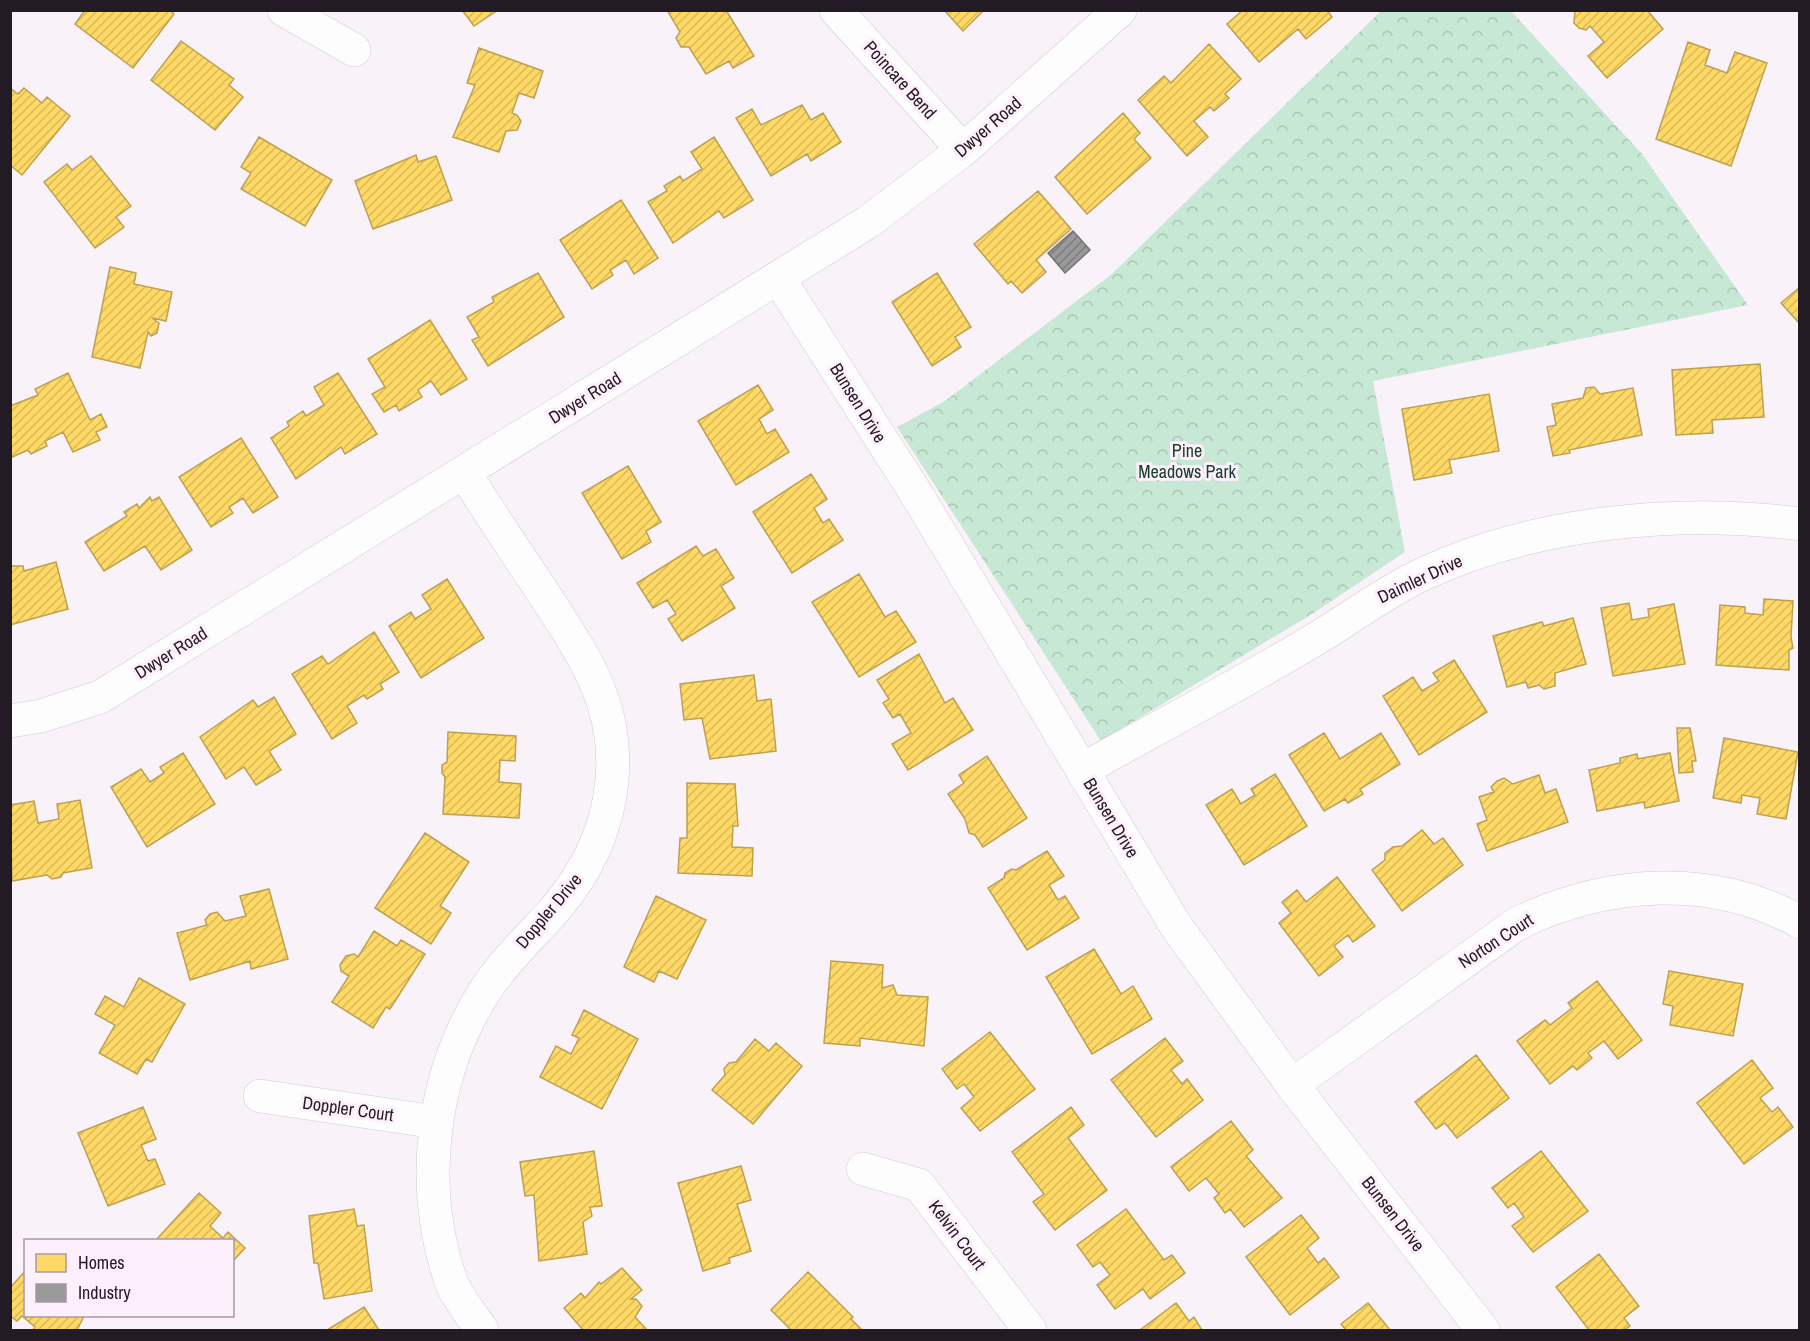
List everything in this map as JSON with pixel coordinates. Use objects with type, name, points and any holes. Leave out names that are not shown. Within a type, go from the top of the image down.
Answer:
[{"type":"street","points":[[284,10],[354,50]]},
{"type":"street","name":"Poincare Bend","points":[[836,10],[963,150]]},
{"type":"street","name":"Dwyer Road","points":[[10,721],[41,716],[100,697],[868,222],[963,150],[1120,10]]},
{"type":"street","name":"Bunsen Drive","points":[[779,279],[916,495],[1176,926],[1292,1085],[1483,1330]]},
{"type":"street","name":"Doppler Drive","points":[[464,472],[582,653],[602,696],[611,735],[613,774],[607,814],[594,851],[575,886],[509,957],[486,989],[466,1023],[448,1070],[436,1122],[432,1177],[437,1226],[452,1284],[482,1330]]},
{"type":"street","name":"Daimler Drive","points":[[1082,770],[1324,634],[1377,598],[1422,575],[1482,552],[1544,536],[1626,521],[1696,517],[1754,518],[1800,524]]},
{"type":"street","name":"Norton Court","points":[[1292,1085],[1518,923],[1544,910],[1590,895],[1647,887],[1694,888],[1740,897],[1782,912],[1800,922]]},
{"type":"street","name":"Doppler Court","points":[[260,1096],[436,1122]]},
{"type":"street","name":"Kelvin Court","points":[[863,1169],[919,1185],[1030,1330]]},
{"type":"green space","name":"Pine Meadows Park","points":[[1381,11],[1511,11],[1642,154],[1748,305],[1373,381],[1405,552],[1312,614],[1101,741],[897,427],[945,401],[1112,274]]},
{"type":"building: Homes","points":[[85,10],[169,10],[174,14],[133,68],[75,24]]},
{"type":"building: Homes","points":[[462,10],[498,10],[474,26]]},
{"type":"building: Homes","points":[[667,10],[726,10],[754,56],[733,68],[729,61],[706,74],[689,47],[681,47],[676,38],[680,32]]},
{"type":"building: Homes","points":[[944,10],[984,10],[963,31]]},
{"type":"building: Homes","points":[[1243,10],[1327,10],[1332,17],[1306,39],[1298,29],[1259,62],[1227,24]]},
{"type":"building: Homes","points":[[1575,10],[1647,10],[1663,29],[1607,78],[1588,56],[1604,42],[1590,26],[1586,30],[1574,23]]},
{"type":"building: Homes","points":[[181,41],[234,79],[229,85],[243,97],[215,130],[151,80]]},
{"type":"building: Homes","points":[[1688,42],[1710,50],[1705,65],[1727,73],[1735,52],[1767,63],[1731,166],[1656,139]]},
{"type":"building: Homes","points":[[1209,44],[1241,79],[1225,94],[1229,98],[1214,111],[1210,107],[1194,121],[1208,137],[1187,156],[1138,100],[1164,76],[1171,83]]},
{"type":"building: Homes","points":[[479,48],[543,71],[534,98],[519,93],[512,113],[517,115],[521,121],[517,130],[506,131],[499,152],[453,137],[475,85],[467,83]]},
{"type":"building: Homes","points":[[10,88],[18,94],[24,88],[42,103],[47,97],[70,116],[22,175],[10,165]]},
{"type":"building: Homes","points":[[802,105],[811,120],[823,113],[841,142],[811,161],[807,154],[771,176],[736,118],[752,109],[761,125]]},
{"type":"building: Homes","points":[[1123,113],[1140,133],[1134,139],[1151,158],[1087,214],[1055,177]]},
{"type":"building: Homes","points":[[259,137],[332,180],[305,226],[241,189],[251,173],[241,167]]},
{"type":"building: Homes","points":[[714,137],[753,200],[724,218],[719,211],[673,243],[648,202],[667,191],[664,186],[680,176],[683,181],[702,169],[691,152]]},
{"type":"building: Homes","points":[[416,155],[418,162],[436,156],[452,200],[373,229],[355,181]]},
{"type":"building: Homes","points":[[91,156],[131,206],[116,217],[124,227],[95,248],[44,182],[67,164],[72,170]]},
{"type":"building: Homes","points":[[1038,191],[1071,229],[1036,260],[1046,272],[1022,293],[1011,281],[1008,284],[974,244]]},
{"type":"building: Homes","points":[[621,200],[658,258],[634,274],[626,260],[610,270],[613,275],[592,289],[560,240]]},
{"type":"building: Homes","points":[[110,267],[136,273],[134,284],[172,292],[166,321],[152,318],[159,323],[157,333],[151,336],[148,332],[140,368],[92,357]]},
{"type":"building: Homes","points":[[538,273],[564,317],[488,366],[472,340],[479,337],[467,317],[494,302],[492,297]]},
{"type":"building: Homes","points":[[937,273],[971,327],[955,337],[961,347],[932,366],[892,302]]},
{"type":"building: Homes","points":[[1800,287],[1800,324],[1781,303]]},
{"type":"building: Homes","points":[[430,320],[467,379],[441,395],[431,381],[418,390],[422,397],[399,411],[396,405],[384,412],[372,394],[385,387],[368,359]]},
{"type":"building: Homes","points":[[1760,364],[1764,417],[1712,420],[1713,433],[1676,435],[1672,370]]},
{"type":"building: Homes","points":[[68,373],[90,420],[101,414],[107,427],[96,432],[100,440],[73,452],[63,432],[45,441],[47,446],[31,454],[28,450],[10,458],[10,406],[38,395],[35,389]]},
{"type":"building: Homes","points":[[338,373],[377,434],[345,454],[341,447],[296,479],[271,438],[289,426],[287,422],[303,411],[306,416],[324,405],[314,387]]},
{"type":"building: Homes","points":[[758,385],[773,410],[759,419],[767,434],[775,429],[789,452],[736,485],[698,421]]},
{"type":"building: Homes","points":[[1594,387],[1600,394],[1633,388],[1642,435],[1569,450],[1570,453],[1553,456],[1547,427],[1556,425],[1552,404],[1583,398],[1586,388]]},
{"type":"building: Homes","points":[[1489,394],[1499,451],[1449,460],[1452,473],[1414,480],[1402,409]]},
{"type":"building: Homes","points":[[241,438],[278,497],[253,513],[243,498],[229,507],[233,513],[211,527],[179,477]]},
{"type":"building: Homes","points":[[628,466],[661,522],[646,531],[651,542],[622,559],[582,493]]},
{"type":"building: Homes","points":[[811,474],[827,499],[814,508],[823,523],[829,519],[843,540],[792,573],[753,512]]},
{"type":"building: Homes","points":[[150,497],[152,501],[159,497],[192,550],[161,570],[145,546],[104,571],[85,542],[127,516],[124,512],[137,504],[139,508]]},
{"type":"building: Homes","points":[[696,546],[703,556],[716,549],[734,578],[721,586],[735,608],[682,641],[668,619],[676,614],[667,600],[653,608],[637,583]]},
{"type":"building: Homes","points":[[56,562],[68,609],[10,625],[10,566],[23,566],[24,571]]},
{"type":"building: Homes","points":[[859,574],[885,617],[896,611],[916,642],[859,677],[812,602]]},
{"type":"building: Homes","points":[[447,579],[484,638],[421,678],[389,626],[411,612],[415,619],[431,609],[422,595]]},
{"type":"building: Homes","points":[[1764,599],[1793,601],[1791,637],[1793,648],[1789,650],[1789,670],[1716,665],[1720,605],[1745,607],[1745,613],[1763,615]]},
{"type":"building: Homes","points":[[1629,603],[1632,620],[1649,617],[1648,609],[1674,604],[1685,664],[1613,676],[1601,608]]},
{"type":"building: Homes","points":[[1573,618],[1586,664],[1555,673],[1555,686],[1544,689],[1539,685],[1528,688],[1526,682],[1507,687],[1493,636],[1542,622],[1544,626]]},
{"type":"building: Homes","points":[[374,632],[399,672],[380,684],[383,689],[367,699],[364,695],[347,706],[357,723],[332,739],[292,674],[322,656],[328,664]]},
{"type":"building: Homes","points":[[919,654],[945,703],[953,698],[973,730],[908,770],[892,744],[911,733],[900,714],[893,718],[883,703],[889,699],[877,680]]},
{"type":"building: Homes","points":[[1454,660],[1487,712],[1419,755],[1383,696],[1413,677],[1422,691],[1439,681],[1433,673]]},
{"type":"building: Homes","points":[[754,675],[757,701],[771,699],[776,751],[710,759],[702,718],[684,720],[680,684]]},
{"type":"building: Homes","points":[[274,697],[296,734],[269,751],[281,770],[256,785],[244,767],[226,779],[200,737],[253,700],[258,707]]},
{"type":"building: Homes","points":[[1677,728],[1690,728],[1696,761],[1692,761],[1693,772],[1679,773]]},
{"type":"building: Homes","points":[[448,732],[516,736],[515,761],[500,760],[499,782],[521,784],[519,818],[443,814],[445,777],[442,773],[442,765],[447,762]]},
{"type":"building: Homes","points":[[1324,733],[1340,759],[1381,733],[1400,764],[1360,789],[1363,794],[1348,803],[1345,799],[1324,811],[1289,755]]},
{"type":"building: Homes","points":[[1724,738],[1798,752],[1786,819],[1757,814],[1760,798],[1742,795],[1741,803],[1713,798]]},
{"type":"building: Homes","points":[[183,753],[215,804],[147,847],[111,787],[141,769],[150,782],[164,773],[160,767]]},
{"type":"building: Homes","points":[[1670,753],[1679,801],[1645,808],[1644,802],[1597,811],[1589,770],[1620,763],[1620,758],[1637,754],[1638,759]]},
{"type":"building: Homes","points":[[987,756],[1027,818],[983,847],[975,835],[969,833],[965,819],[948,794],[964,783],[959,775]]},
{"type":"building: Homes","points":[[1275,774],[1307,826],[1244,865],[1206,805],[1232,789],[1241,804],[1255,795],[1251,789]]},
{"type":"building: Homes","points":[[1539,775],[1545,793],[1556,789],[1568,822],[1487,851],[1477,824],[1487,820],[1479,797],[1494,792],[1491,787],[1504,778],[1513,784]]},
{"type":"building: Homes","points":[[687,783],[735,784],[738,826],[733,826],[732,847],[753,848],[752,876],[678,873],[680,838],[687,838]]},
{"type":"building: Homes","points":[[80,800],[92,868],[63,873],[61,877],[52,879],[47,875],[12,881],[10,805],[34,801],[38,823],[59,819],[57,804]]},
{"type":"building: Homes","points":[[1422,830],[1434,844],[1443,838],[1463,865],[1402,911],[1372,870],[1385,860],[1385,853],[1393,847],[1402,846]]},
{"type":"building: Homes","points":[[425,833],[469,862],[440,906],[451,913],[431,944],[375,908]]},
{"type":"building: Homes","points":[[1047,851],[1064,876],[1049,885],[1058,900],[1065,896],[1079,918],[1027,950],[988,888],[1004,878],[1005,873],[1012,869],[1016,870]]},
{"type":"building: Homes","points":[[1337,877],[1375,926],[1353,942],[1348,935],[1334,946],[1343,957],[1319,976],[1279,923],[1291,913],[1282,902],[1297,890],[1306,902]]},
{"type":"building: Homes","points":[[269,889],[288,959],[251,969],[250,961],[190,980],[177,933],[207,925],[205,920],[210,914],[217,912],[225,921],[246,916],[240,896]]},
{"type":"building: Homes","points":[[656,896],[706,920],[677,979],[659,971],[654,982],[624,967]]},
{"type":"building: Homes","points":[[374,931],[397,946],[401,940],[425,954],[390,1009],[386,1007],[373,1028],[332,1002],[349,976],[341,971],[340,965],[346,956],[354,954],[358,957]]},
{"type":"building: Homes","points":[[1094,949],[1121,994],[1133,986],[1152,1019],[1092,1054],[1046,977]]},
{"type":"building: Homes","points":[[831,961],[883,965],[882,988],[893,985],[897,995],[928,997],[924,1046],[860,1038],[860,1046],[824,1043]]},
{"type":"building: Homes","points":[[1669,971],[1743,984],[1733,1036],[1670,1025],[1673,1006],[1663,1004]]},
{"type":"building: Homes","points":[[139,978],[185,1004],[152,1062],[146,1059],[137,1074],[99,1053],[115,1025],[95,1014],[105,996],[124,1007]]},
{"type":"building: Homes","points":[[1597,981],[1642,1040],[1618,1059],[1604,1041],[1588,1053],[1592,1058],[1577,1070],[1573,1066],[1550,1084],[1517,1041],[1545,1020],[1550,1025],[1572,1008],[1568,1003]]},
{"type":"building: Homes","points":[[584,1010],[638,1039],[602,1109],[540,1077],[556,1046],[571,1054],[579,1038],[572,1035]]},
{"type":"building: Homes","points":[[990,1032],[1035,1089],[980,1131],[961,1108],[974,1097],[964,1084],[957,1089],[942,1069]]},
{"type":"building: Homes","points":[[1165,1038],[1183,1061],[1171,1070],[1182,1084],[1187,1079],[1203,1100],[1156,1137],[1111,1080]]},
{"type":"building: Homes","points":[[755,1039],[769,1051],[776,1043],[802,1066],[753,1124],[712,1090],[725,1075],[724,1069],[729,1063],[736,1062]]},
{"type":"building: Homes","points":[[1476,1055],[1509,1098],[1457,1138],[1445,1123],[1436,1129],[1415,1102]]},
{"type":"building: Homes","points":[[1752,1060],[1773,1088],[1760,1098],[1772,1112],[1778,1107],[1793,1127],[1744,1164],[1697,1103]]},
{"type":"building: Homes","points":[[143,1107],[156,1139],[141,1145],[148,1161],[155,1159],[165,1184],[108,1206],[78,1133]]},
{"type":"building: Homes","points":[[1071,1107],[1084,1125],[1068,1138],[1107,1190],[1055,1230],[1033,1202],[1044,1194],[1012,1152]]},
{"type":"building: Homes","points":[[1231,1121],[1253,1150],[1246,1156],[1282,1198],[1244,1227],[1230,1209],[1225,1213],[1214,1198],[1219,1194],[1206,1178],[1189,1191],[1171,1167]]},
{"type":"building: Homes","points":[[594,1151],[602,1206],[590,1207],[592,1216],[583,1222],[587,1254],[539,1261],[534,1195],[525,1196],[520,1162]]},
{"type":"building: Homes","points":[[1541,1151],[1588,1211],[1533,1252],[1512,1226],[1524,1217],[1514,1203],[1508,1208],[1492,1188]]},
{"type":"building: Homes","points":[[741,1166],[751,1200],[737,1204],[751,1251],[729,1258],[730,1263],[703,1271],[678,1183]]},
{"type":"building: Homes","points":[[199,1193],[221,1213],[210,1226],[223,1238],[228,1232],[245,1248],[234,1260],[234,1239],[157,1239]]},
{"type":"building: Homes","points":[[354,1209],[357,1226],[364,1225],[372,1291],[324,1299],[318,1263],[314,1263],[309,1216]]},
{"type":"building: Homes","points":[[1126,1209],[1164,1260],[1172,1255],[1185,1273],[1150,1299],[1143,1289],[1115,1309],[1097,1285],[1110,1275],[1100,1262],[1093,1267],[1077,1245]]},
{"type":"building: Homes","points":[[1301,1215],[1319,1238],[1307,1248],[1318,1263],[1324,1258],[1339,1277],[1290,1315],[1246,1257]]},
{"type":"building: Homes","points":[[1599,1254],[1639,1306],[1624,1318],[1630,1326],[1624,1330],[1589,1330],[1556,1287]]},
{"type":"building: Homes","points":[[622,1268],[642,1290],[631,1299],[636,1299],[642,1306],[635,1317],[647,1330],[583,1330],[564,1308],[581,1293],[585,1298],[599,1282],[601,1284]]},
{"type":"building: Homes","points":[[24,1272],[24,1317],[84,1317],[77,1330],[33,1330],[35,1327],[22,1316],[17,1321],[10,1316],[10,1288]]},
{"type":"building: Homes","points":[[808,1272],[853,1317],[851,1319],[862,1330],[791,1330],[771,1310]]},
{"type":"building: Homes","points":[[1176,1303],[1189,1321],[1194,1317],[1202,1330],[1140,1330]]},
{"type":"building: Homes","points":[[1368,1303],[1390,1330],[1346,1330],[1341,1324]]},
{"type":"building: Homes","points":[[364,1307],[379,1330],[327,1330]]},
{"type":"building: Industry","points":[[1073,231],[1090,250],[1065,273],[1048,253]]}]
